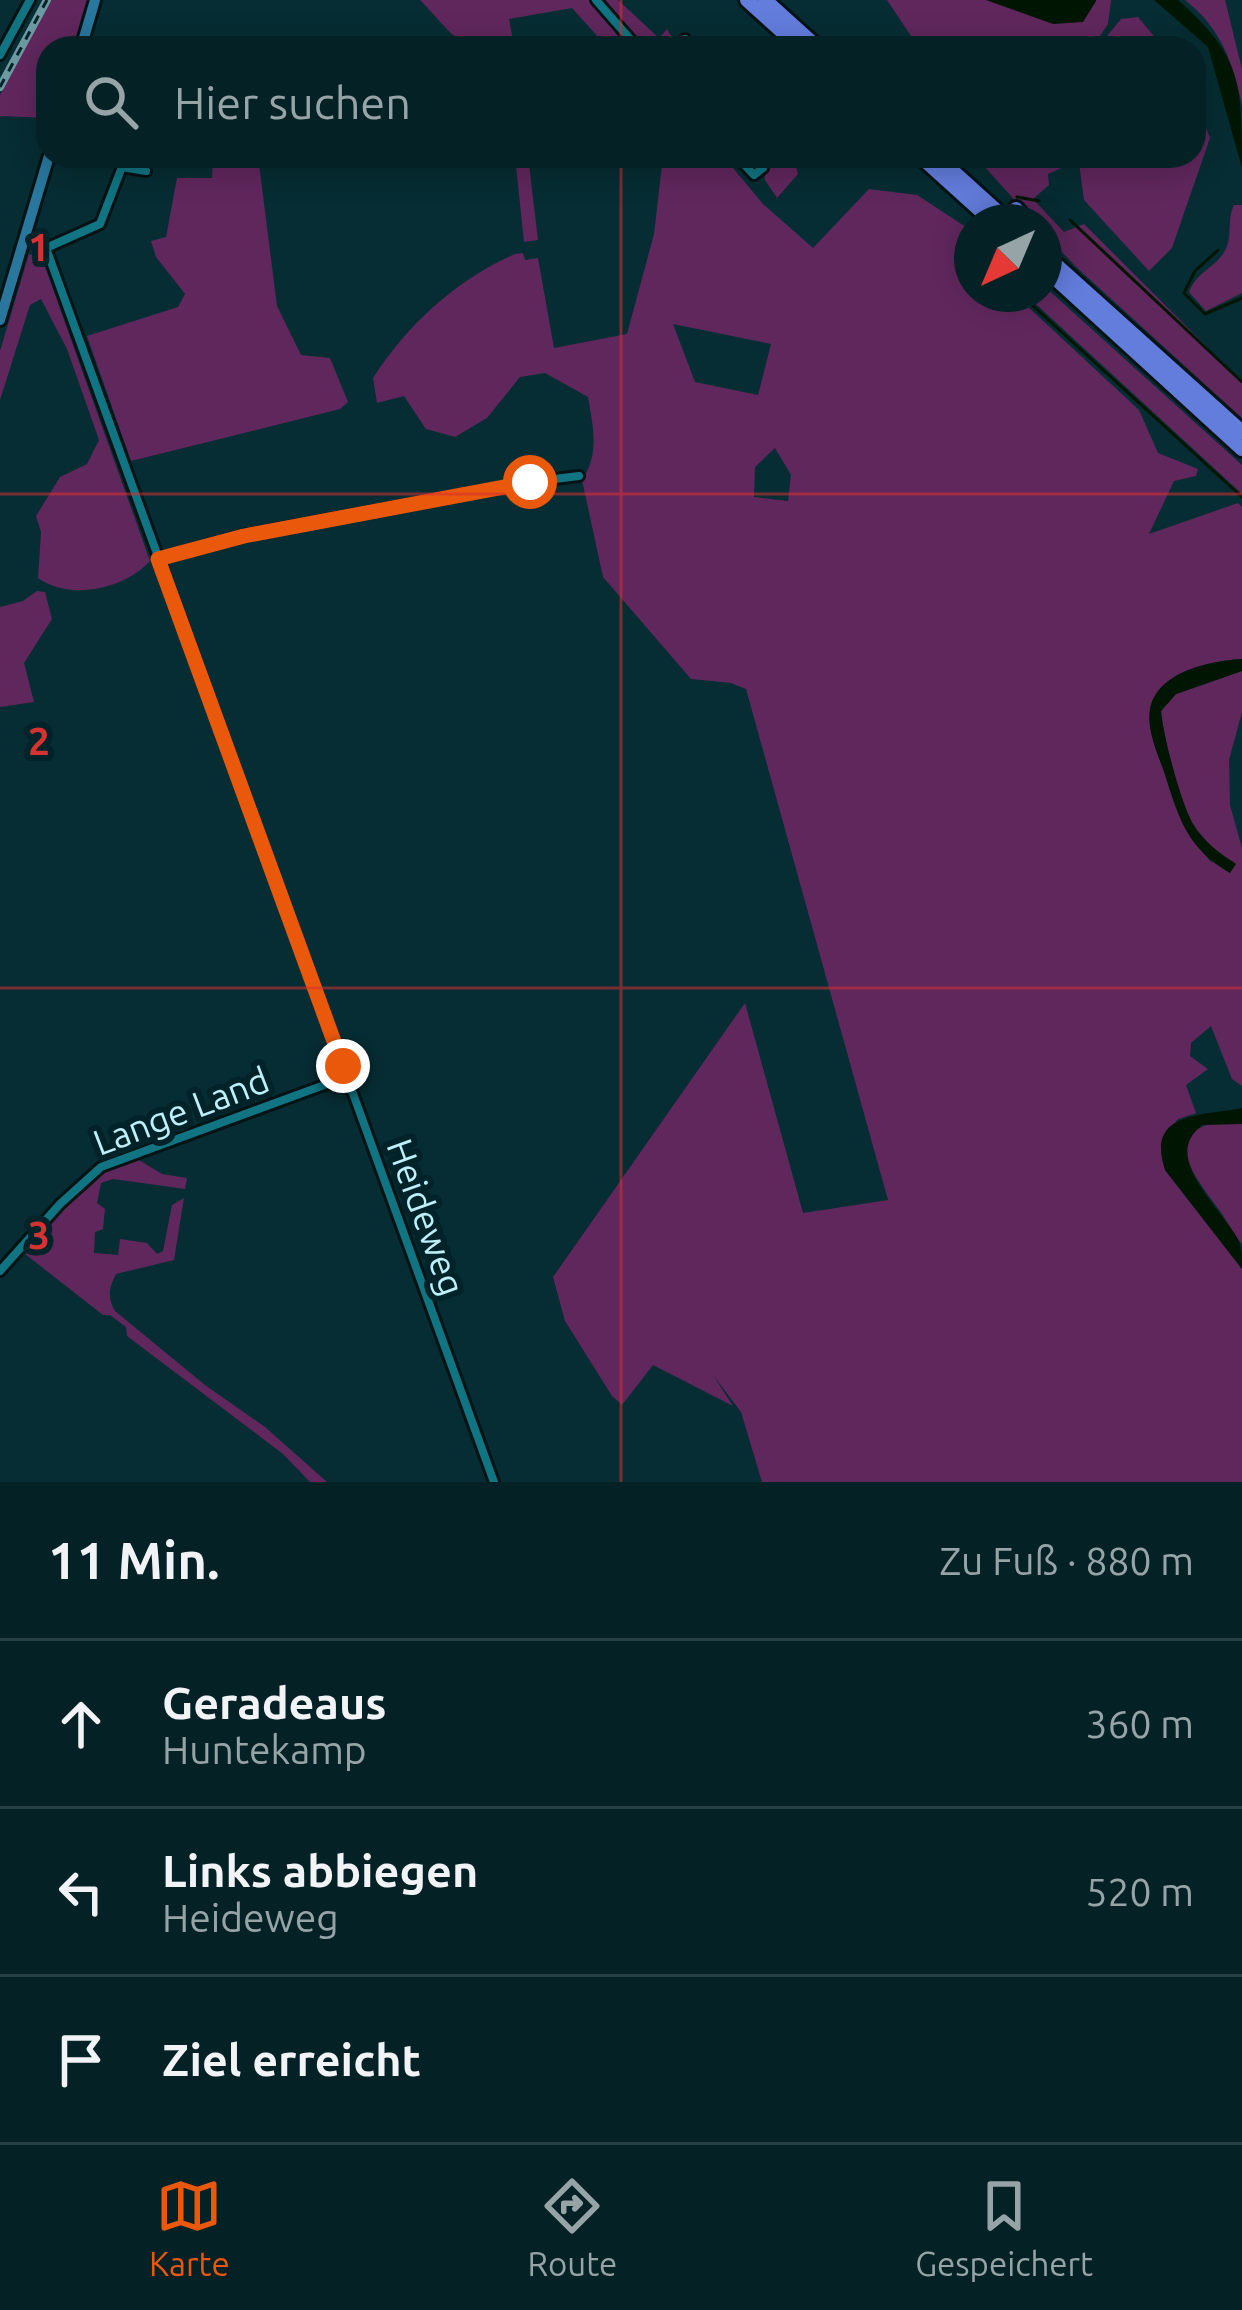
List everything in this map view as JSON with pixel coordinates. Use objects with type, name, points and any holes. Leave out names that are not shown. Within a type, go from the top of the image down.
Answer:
[{"type":"highway","points":[[747,0],[787,36]]},
{"type":"highway","points":[[765,0],[805,36]]},
{"type":"highway","points":[[933,168],[973,204]]},
{"type":"highway","points":[[951,168],[997,204]]},
{"type":"highway","points":[[1062,277],[1242,432]]},
{"type":"highway","points":[[1062,278],[1242,449]]},
{"type":"main road","points":[[84,36],[95,0]]},
{"type":"main road","points":[[0,320],[46,168]]},
{"type":"street","points":[[0,55],[30,0]]},
{"type":"street","points":[[596,0],[628,36]]},
{"type":"street","points":[[26,236],[46,248],[100,224],[122,168]]},
{"type":"street","points":[[128,168],[146,171]]},
{"type":"street","name":"Heideweg","points":[[46,248],[494,1482]]},
{"type":"street","points":[[158,559],[244,536],[579,476]]},
{"type":"street","name":"Lange Land","points":[[0,1271],[101,1167],[346,1077]]},
{"type":"shaded area","points":[[50,0],[91,0],[80,36],[36,36],[36,118],[0,116],[0,95]]},
{"type":"shaded area","points":[[420,0],[591,0],[621,36],[597,36],[572,8],[509,19],[512,36],[452,34]]},
{"type":"shaded area","points":[[601,0],[618,0],[657,36],[632,36]]},
{"type":"shaded area","points":[[887,0],[1111,0],[1108,24],[1100,36],[911,36]]},
{"type":"shaded area","points":[[986,0],[1096,1],[1083,22],[1053,24]]},
{"type":"shaded area","points":[[1154,0],[1178,0],[1226,56],[1239,93],[1242,168],[1206,36],[1195,36]]},
{"type":"shaded area","points":[[1185,0],[1225,0],[1242,69],[1242,105],[1223,46]]},
{"type":"shaded area","points":[[1138,17],[1154,36],[1107,36],[1121,19]]},
{"type":"shaded area","points":[[212,168],[260,168],[277,306],[301,355],[330,358],[348,402],[340,409],[131,461],[87,336],[178,307],[185,294],[156,257],[151,241],[166,237],[177,178],[212,178]]},
{"type":"shaded area","points":[[516,168],[529,168],[538,240],[524,242]]},
{"type":"shaded area","points":[[662,168],[733,168],[763,204],[813,248],[869,189],[917,195],[954,219],[954,312],[1033,312],[1139,410],[1158,453],[1198,469],[1196,476],[1174,481],[1149,534],[1238,503],[1242,507],[1242,659],[1215,662],[1174,677],[1155,696],[1149,717],[1156,749],[1187,829],[1211,862],[1235,863],[1206,841],[1188,814],[1161,711],[1176,694],[1242,671],[1242,712],[1229,760],[1230,805],[1242,848],[1242,1086],[1232,1079],[1211,1026],[1191,1043],[1190,1056],[1208,1069],[1186,1085],[1196,1113],[1178,1119],[1165,1135],[1165,1170],[1242,1269],[1242,1482],[762,1482],[741,1412],[713,1375],[733,1406],[653,1365],[622,1405],[565,1321],[553,1277],[745,1003],[803,1213],[888,1200],[746,689],[691,679],[603,577],[582,480],[593,450],[588,397],[545,373],[520,377],[487,418],[455,437],[426,429],[404,396],[377,403],[373,378],[418,322],[453,290],[515,254],[523,253],[525,260],[538,258],[554,348],[627,334],[654,234]],"holes":[[[673,324],[771,344],[758,395],[695,382]],[[775,448],[791,475],[788,501],[754,497],[755,467]]]},
{"type":"shaded area","points":[[764,168],[796,168],[798,174],[777,198]]},
{"type":"shaded area","points":[[986,168],[1061,168],[1048,174],[1049,185],[1033,199],[1038,204],[1018,204]]},
{"type":"shaded area","points":[[1080,168],[1200,168],[1172,248],[1149,271],[1084,200]]},
{"type":"shaded area","points":[[1234,205],[1242,205],[1242,293],[1206,311],[1189,292],[1226,248]]},
{"type":"shaded area","points":[[1084,224],[1242,382],[1242,418],[1062,252],[1062,230]]},
{"type":"shaded area","points":[[29,254],[42,258],[150,561],[126,579],[97,589],[65,589],[38,578],[41,532],[36,516],[60,477],[87,464],[99,440],[67,349],[41,299],[30,305],[0,400],[0,351]]},
{"type":"shaded area","points":[[1062,302],[1242,465],[1242,494],[1045,312],[1062,312]]},
{"type":"shaded area","points":[[37,591],[45,592],[52,619],[24,663],[34,702],[0,707],[0,607],[23,601]]},
{"type":"shaded area","points":[[1242,659],[1242,671],[1176,694],[1161,711],[1188,814],[1207,841],[1236,864],[1230,873],[1204,853],[1187,831],[1156,751],[1149,718],[1154,697],[1173,678],[1200,666]]},
{"type":"shaded area","points":[[1242,1108],[1242,1124],[1203,1125],[1191,1138],[1187,1152],[1198,1183],[1239,1241],[1242,1269],[1165,1170],[1161,1150],[1163,1136],[1182,1120]]},
{"type":"shaded area","points":[[1218,1122],[1242,1124],[1242,1244],[1188,1160],[1189,1137]]},
{"type":"shaded area","points":[[134,1157],[162,1174],[187,1178],[185,1189],[113,1179],[101,1183],[97,1203],[105,1209],[103,1229],[95,1232],[94,1253],[118,1255],[120,1239],[147,1243],[157,1254],[163,1251],[172,1205],[184,1198],[174,1260],[116,1274],[110,1292],[115,1311],[265,1427],[327,1482],[310,1482],[283,1454],[127,1336],[126,1327],[103,1315],[25,1254],[37,1250],[32,1244],[51,1218],[99,1170]]},
{"type":"waterway","points":[[1017,197],[1039,201]]},
{"type":"waterway","points":[[1070,220],[1242,382]]},
{"type":"waterway","points":[[1218,250],[1195,271],[1184,293],[1205,314],[1242,298]]},
{"type":"waterway","points":[[1040,312],[1242,497]]},
{"type":"railway","points":[[0,87],[47,0]]},
{"type":"route","points":[[343,1066],[158,559],[244,536],[530,482]]}]
